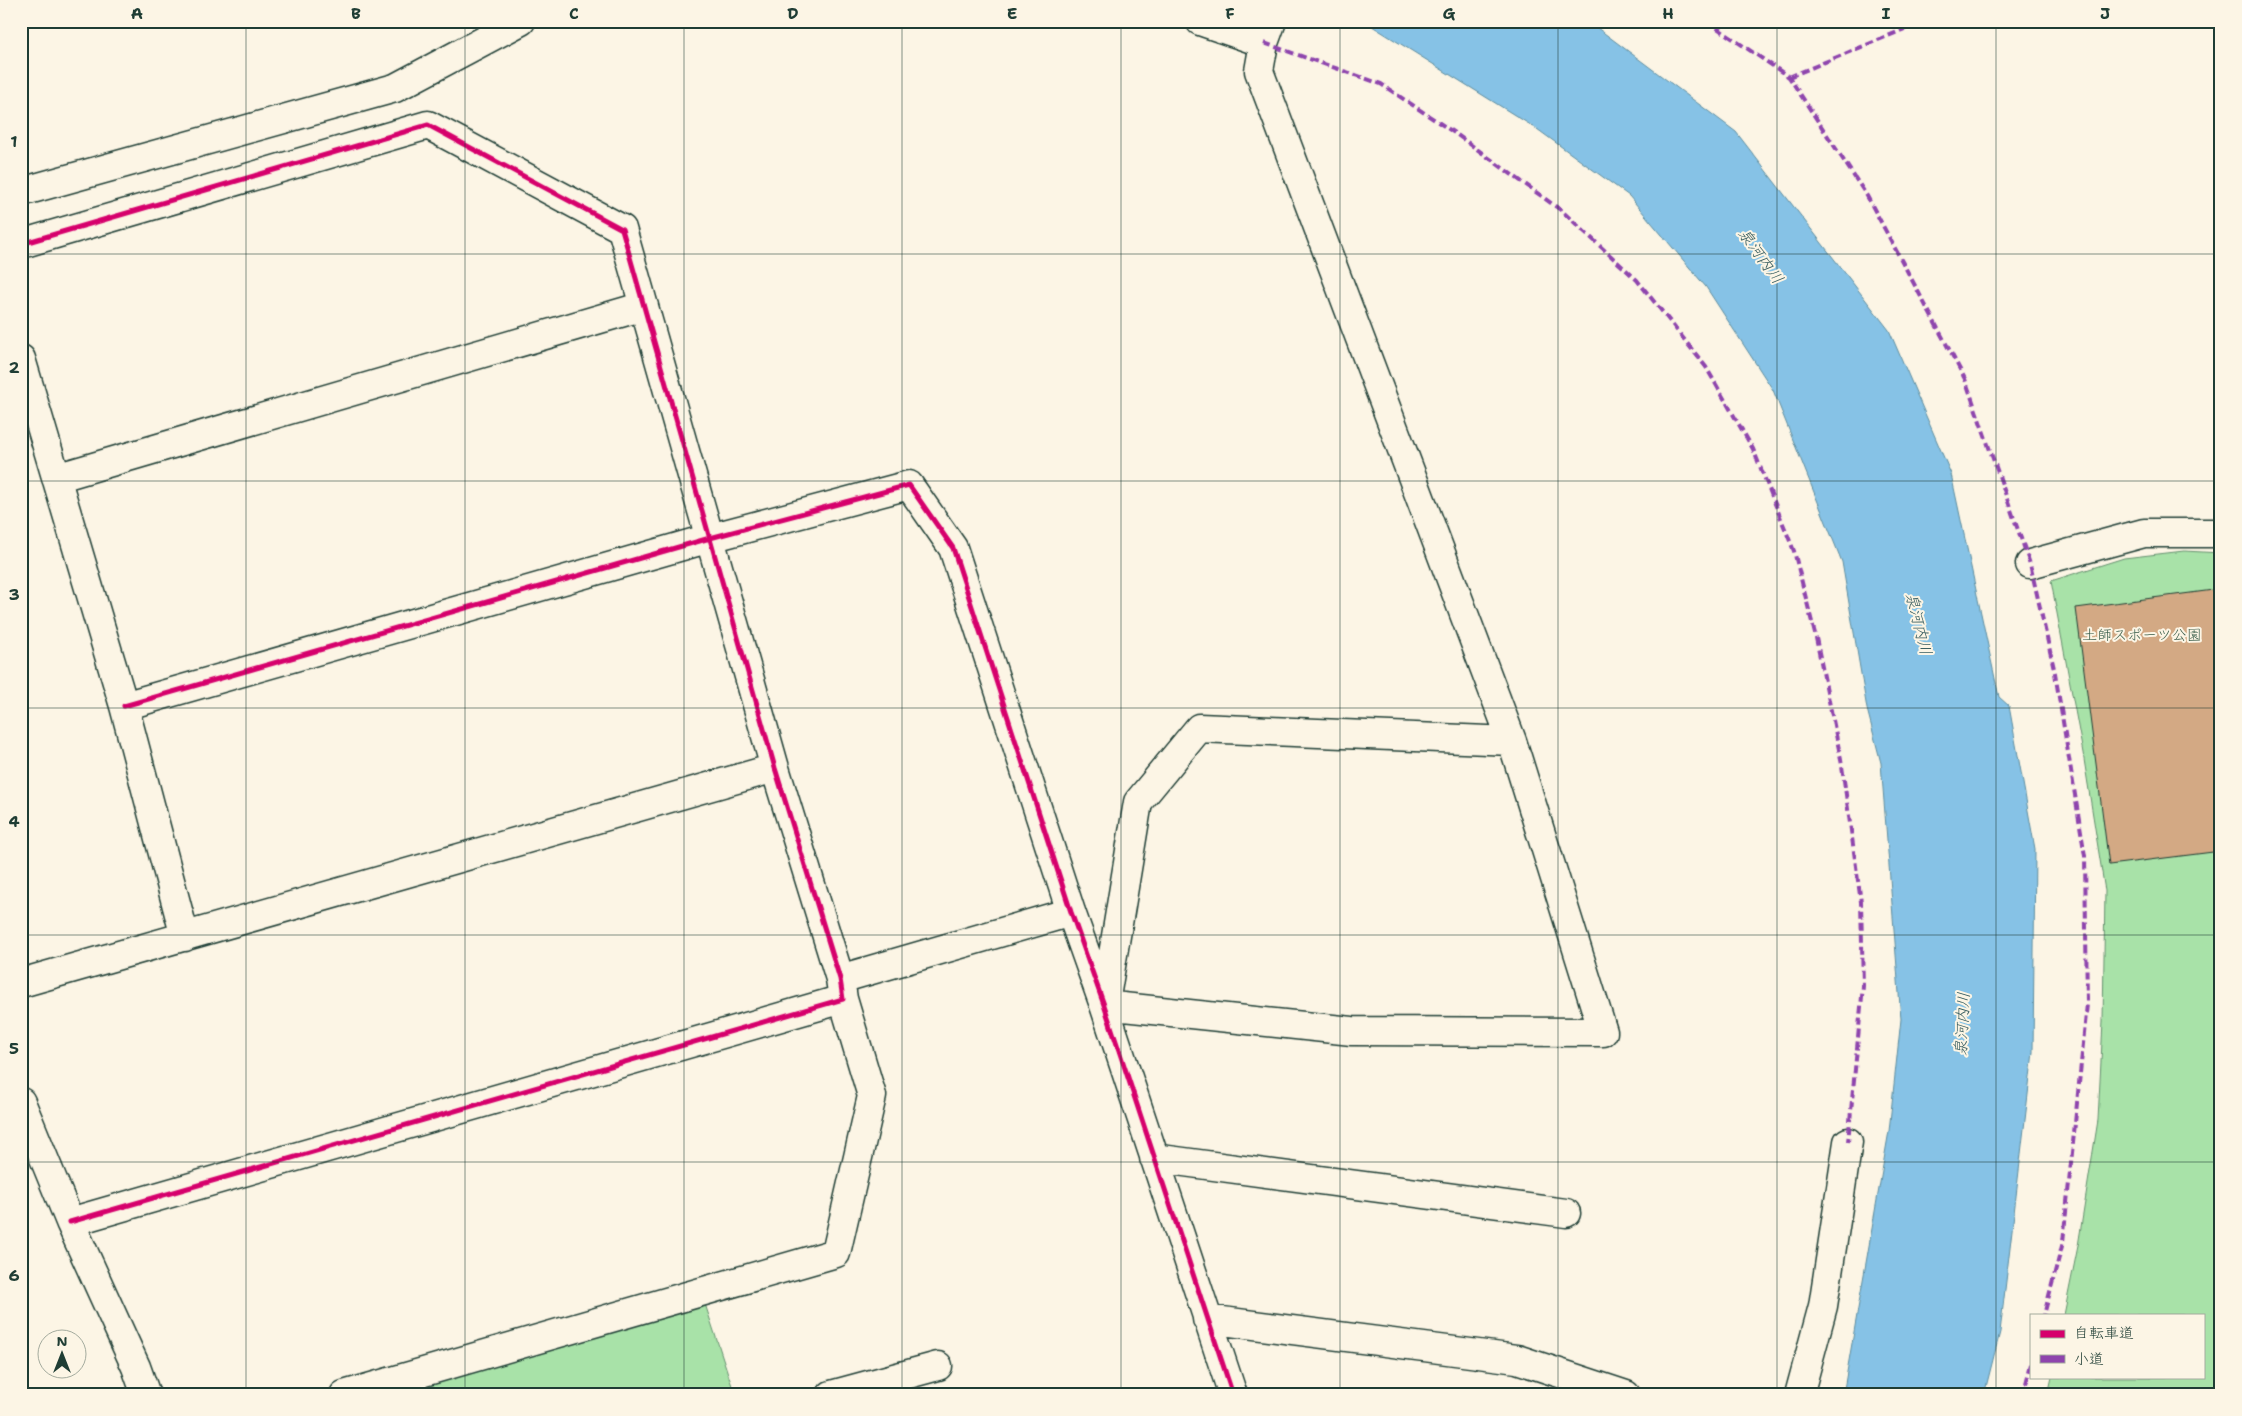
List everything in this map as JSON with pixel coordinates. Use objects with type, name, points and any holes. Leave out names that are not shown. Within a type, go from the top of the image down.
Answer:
[{"type":"street","points":[[21,192],[395,88],[521,21]]},
{"type":"street","points":[[1104,1005],[1352,1031],[1603,1032],[1512,740],[1259,71],[1270,29],[1200,21]]},
{"type":"street","points":[[21,244],[428,125],[622,229],[774,768],[842,989],[872,1096],[836,1253],[344,1395]]},
{"type":"street","points":[[56,478],[644,306]]},
{"type":"street","points":[[21,359],[124,706],[185,937]]},
{"type":"street","points":[[124,706],[710,538],[908,485],[953,548],[1071,912],[1104,1005],[1233,1395]]},
{"type":"street","points":[[2030,564],[2144,533],[2221,533]]},
{"type":"street","points":[[1104,1005],[1138,802],[1199,728],[1512,740]]},
{"type":"street","points":[[21,983],[774,768]]},
{"type":"street","points":[[70,1222],[842,989],[1071,912]]},
{"type":"street","points":[[21,1102],[70,1222],[136,1367],[146,1395]]},
{"type":"street","points":[[1799,1395],[1823,1306],[1848,1142]]},
{"type":"street","points":[[1154,1158],[1566,1213]]},
{"type":"street","points":[[1207,1319],[1517,1359],[1626,1395]]},
{"type":"street","points":[[831,1395],[938,1366]]},
{"type":"green space","name":"土師スポーツ公園","points":[[2184,551],[2221,553],[2221,1395],[2048,1395],[2052,1378],[2204,1378],[2204,1314],[2064,1314],[2078,1246],[2098,1120],[2103,1022],[2105,891],[2083,753],[2051,581],[2124,558]]},
{"type":"green space","points":[[705,1304],[735,1395],[394,1395]]},
{"type":"water","name":"泉河内川","points":[[1364,21],[1588,21],[1736,132],[1889,330],[1951,474],[1999,697],[2009,706],[2035,849],[2033,1052],[2000,1332],[1984,1395],[1843,1395],[1889,1131],[1901,1019],[1881,763],[1867,709],[1842,562],[1773,390],[1706,287],[1629,196],[1537,129]]},
{"type":"building","points":[[2221,589],[2221,851],[2109,865],[2076,608]]},
{"type":"marked path","points":[[1707,21],[1789,77],[1867,196],[1965,379],[2030,564],[2055,673],[2085,856],[2087,1004],[2063,1242],[2044,1314]]},
{"type":"marked path","points":[[1789,77],[1924,21]]},
{"type":"marked path","points":[[1264,43],[1381,84],[1456,134],[1562,211],[1637,280],[1706,367],[1753,449],[1794,551],[1816,638],[1841,759],[1861,902],[1863,986],[1848,1142]]},
{"type":"marked path","points":[[2023,1395],[2030,1368]]},
{"type":"cycle path","points":[[21,244],[428,125],[622,229],[775,768],[840,979],[843,999],[70,1222]]},
{"type":"cycle path","points":[[124,706],[710,538],[909,485],[953,548],[1071,912],[1104,1005],[1233,1395]]}]
